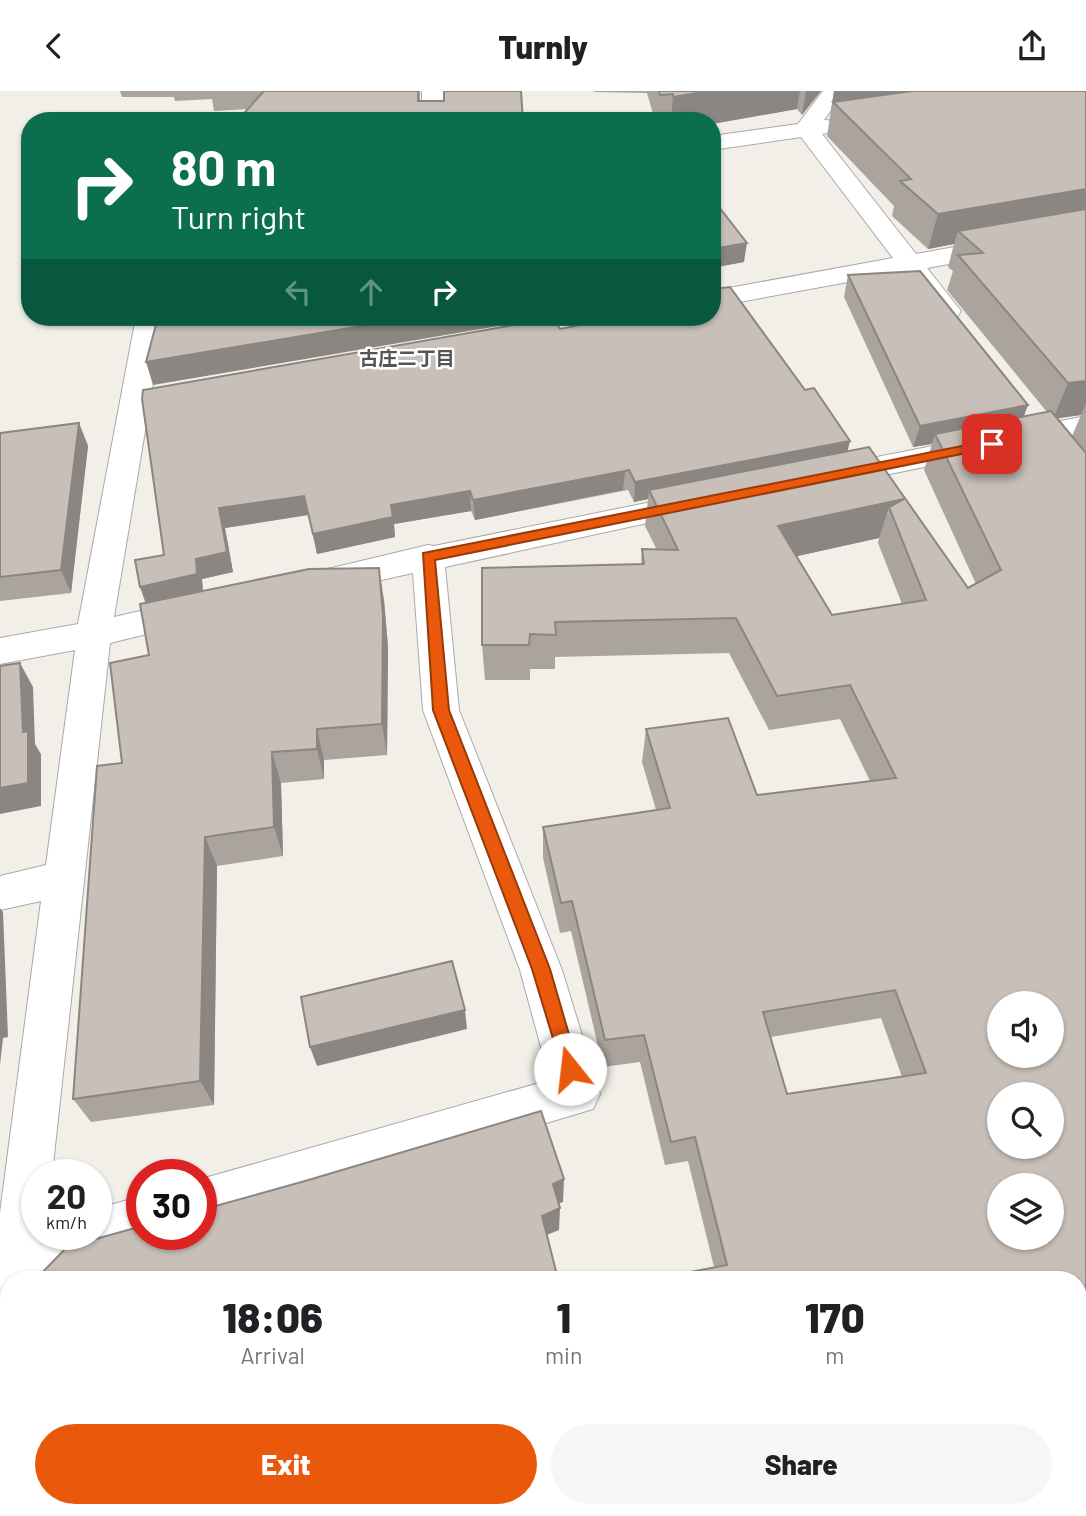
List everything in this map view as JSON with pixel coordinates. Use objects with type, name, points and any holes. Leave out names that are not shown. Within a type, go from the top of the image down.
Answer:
[{"type":"street","points":[[433,91],[433,112]]},
{"type":"street","points":[[806,129],[834,91]]},
{"type":"street","points":[[721,142],[859,122]]},
{"type":"street","points":[[806,129],[961,328]]},
{"type":"street","points":[[721,297],[1086,231]]},
{"type":"street","points":[[50,1250],[11,1265],[65,878],[94,634],[146,398],[150,326]]},
{"type":"street","points":[[475,341],[561,326]]},
{"type":"street","points":[[799,483],[1086,425]]},
{"type":"street","points":[[295,587],[428,556],[730,496]]},
{"type":"street","points":[[217,1198],[577,1094],[541,969],[441,710],[428,556]]},
{"type":"street","points":[[0,651],[94,634],[228,603]]},
{"type":"street","points":[[0,893],[65,878]]},
{"type":"building","points":[[264,91],[418,91],[418,101],[444,101],[444,91],[521,91],[522,112],[245,112]]},
{"type":"building","points":[[659,91],[709,91],[673,97],[673,94],[660,95]]},
{"type":"building","points":[[912,91],[1086,91],[1086,189],[938,214],[900,181],[911,179],[833,102]]},
{"type":"building","points":[[1086,209],[1086,381],[1068,383],[958,255],[983,253],[958,231]]},
{"type":"building","points":[[721,210],[747,243],[721,247]]},
{"type":"building","points":[[920,271],[1028,405],[920,426],[848,275]]},
{"type":"building","points":[[730,287],[805,390],[814,388],[850,441],[635,482],[629,470],[473,500],[470,491],[391,505],[393,517],[313,534],[304,496],[219,508],[227,552],[196,559],[197,574],[140,587],[135,560],[164,555],[142,399],[143,390],[508,326],[558,326],[560,329],[576,326],[721,326],[721,288]]},
{"type":"building","points":[[156,326],[361,326],[146,362]]},
{"type":"building","points":[[1051,411],[1086,453],[1086,1271],[696,1271],[727,1265],[695,1137],[671,1142],[644,1035],[605,1040],[572,901],[561,903],[543,827],[670,808],[646,729],[728,718],[757,795],[896,778],[850,685],[777,696],[736,618],[555,622],[556,635],[530,634],[529,645],[482,645],[482,568],[644,564],[642,549],[678,550],[649,490],[869,447],[968,588],[1001,570],[935,434]],"holes":[[[904,499],[889,507],[926,600],[832,615],[778,526]],[[895,990],[926,1073],[787,1094],[763,1012]]]},
{"type":"building","points":[[79,423],[61,570],[0,577],[0,433]]},
{"type":"building","points":[[379,568],[383,615],[382,724],[317,729],[317,749],[272,752],[274,827],[205,837],[200,1081],[73,1099],[97,766],[122,763],[110,663],[149,655],[140,604],[309,569]]},
{"type":"building","points":[[20,663],[23,732],[28,731],[28,783],[0,788],[0,666]]},
{"type":"building","points":[[452,961],[465,1010],[310,1047],[301,997]]},
{"type":"building","points":[[541,1111],[564,1179],[553,1184],[560,1208],[542,1216],[556,1271],[44,1271],[64,1250],[112,1250],[112,1234],[126,1230],[126,1250],[217,1250],[217,1206]]},
{"type":"district","name":"古庄二丁目","points":[[407,358]]},
{"type":"route","points":[[570,1069],[541,969],[441,710],[428,556],[992,444]]}]
